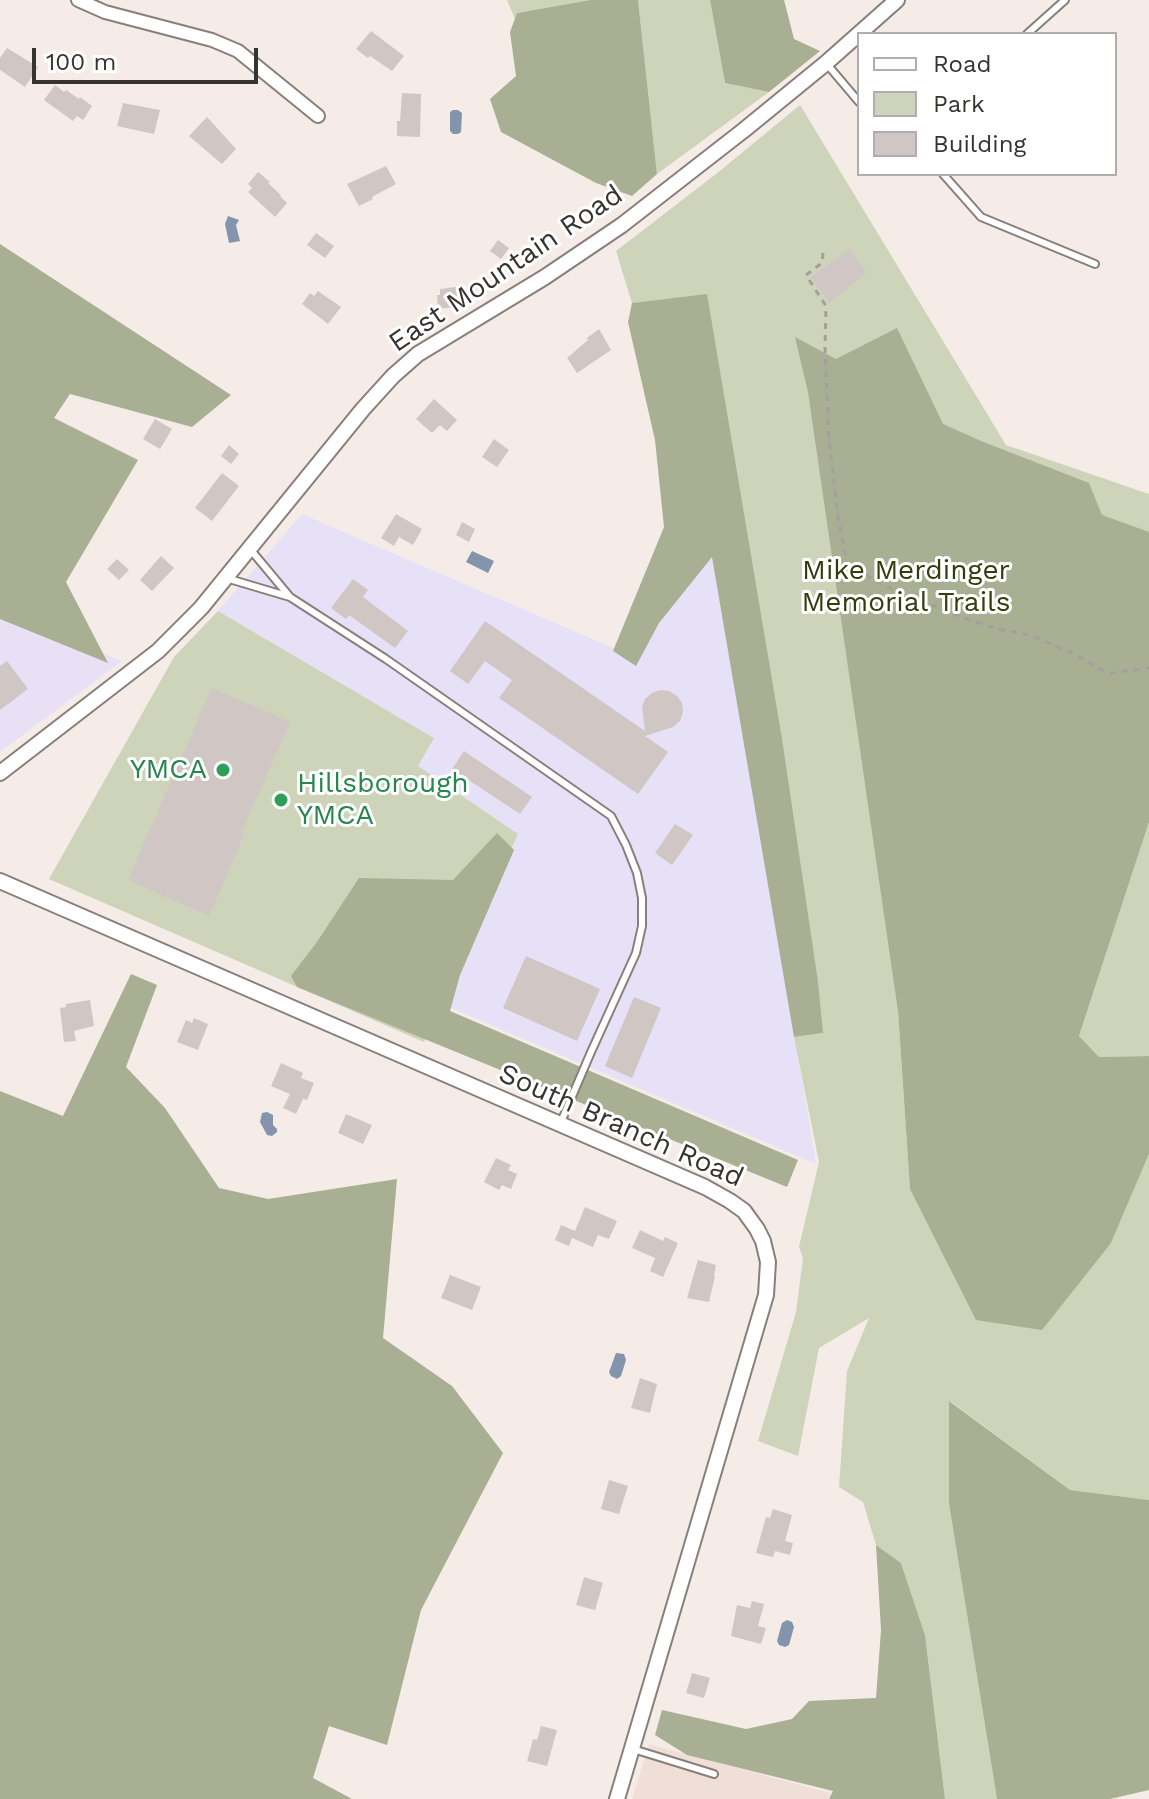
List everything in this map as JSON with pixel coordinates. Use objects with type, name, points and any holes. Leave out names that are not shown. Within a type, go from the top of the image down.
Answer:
[{"type":"street","points":[[78,0],[105,12],[212,40],[238,51],[318,116]]},
{"type":"street","name":"East Mountain Road","points":[[861,32],[897,0]]},
{"type":"street","name":"East Mountain Road","points":[[0,773],[158,651],[201,608],[363,409],[418,354],[545,277],[622,225],[744,130],[857,35]]},
{"type":"street","name":"South Branch Road","points":[[0,881],[705,1187],[744,1211],[757,1229],[768,1262],[766,1295],[617,1799]]},
{"type":"lane","points":[[1032,32],[1065,0]]},
{"type":"lane","points":[[826,63],[857,100]]},
{"type":"lane","points":[[945,176],[981,217],[1095,264]]},
{"type":"lane","points":[[250,549],[290,597]]},
{"type":"lane","points":[[226,578],[290,597],[386,659],[611,816],[637,873],[642,898],[642,926],[636,953],[560,1125]]},
{"type":"lane","points":[[632,1749],[714,1774]]},
{"type":"path","points":[[823,253],[822,263],[806,275],[826,306],[825,370],[829,441],[847,563],[892,589],[997,629],[1040,638],[1111,673],[1149,668]]},
{"type":"shaded area","points":[[302,514],[632,656],[714,549],[816,1164],[442,1004],[518,834],[417,766],[434,738],[218,611]]},
{"type":"shaded area","points":[[0,614],[122,661],[0,752]]},
{"type":"shaded area","points":[[649,1744],[830,1793],[828,1799],[632,1799]]},
{"type":"green space","points":[[507,0],[590,0],[517,13],[515,19]]},
{"type":"green space","points":[[590,0],[638,0],[657,174],[632,196],[596,183],[501,132],[490,99],[516,76],[510,32],[517,13]]},
{"type":"green space","points":[[638,0],[710,0],[725,83],[769,92],[657,174]]},
{"type":"green space","points":[[710,0],[784,0],[794,39],[820,51],[769,92],[725,83]]},
{"type":"green space","name":"Mike Merdinger Memorial Trails","points":[[800,105],[1006,445],[1149,494],[1149,749],[898,1011],[910,1189],[1111,1243],[1149,1154],[1149,1500],[1070,1490],[950,1401],[949,1504],[997,1799],[945,1799],[925,1635],[901,1563],[876,1545],[863,1502],[839,1487],[847,1371],[869,1318],[819,1348],[798,1456],[758,1441],[796,1312],[803,1258],[799,1247],[819,1162],[794,1037],[823,1033],[675,298],[632,303],[616,251]]},
{"type":"green space","points":[[0,244],[231,395],[192,427],[70,394],[54,418],[138,460],[66,582],[108,663],[0,619]]},
{"type":"green space","points":[[707,294],[782,739],[818,982],[823,1033],[794,1037],[712,557],[659,623],[636,666],[613,651],[664,527],[655,440],[628,322],[632,303]]},
{"type":"green space","name":"Mike Merdinger Memorial Trails","points":[[897,328],[943,424],[1089,483],[1102,515],[1149,532],[1149,822],[1079,1036],[1099,1057],[1149,1056],[1149,1154],[1111,1243],[1042,1330],[976,1320],[910,1189],[898,1011],[808,392],[795,337],[836,359]]},
{"type":"green space","name":"Hillsborough YMCA","points":[[218,611],[434,738],[418,766],[518,834],[424,1042],[49,879],[174,657]]},
{"type":"green space","points":[[1149,822],[1149,1056],[1099,1057],[1079,1036]]},
{"type":"green space","points":[[497,833],[514,850],[460,975],[450,1011],[798,1160],[787,1187],[297,987],[291,976],[359,878],[453,880]]},
{"type":"green space","points":[[131,974],[157,985],[126,1067],[165,1108],[219,1188],[268,1199],[397,1179],[383,1338],[452,1386],[503,1453],[421,1610],[387,1745],[329,1726],[313,1778],[352,1799],[0,1799],[0,1091],[63,1116]]},
{"type":"green space","points":[[949,1401],[1070,1490],[1149,1500],[1149,1790],[1110,1799],[997,1799],[949,1504]]},
{"type":"green space","points":[[876,1545],[901,1563],[925,1635],[945,1799],[829,1799],[833,1791],[687,1755],[655,1735],[662,1710],[746,1729],[792,1719],[809,1701],[876,1698],[881,1630]]},
{"type":"water","points":[[450,112],[462,113],[461,132],[458,134],[450,131]]},
{"type":"water","points":[[228,216],[239,220],[236,225],[240,241],[229,243],[225,224]]},
{"type":"water","points":[[472,551],[494,561],[488,573],[466,562]]},
{"type":"water","points":[[262,1113],[273,1115],[273,1125],[277,1129],[272,1136],[267,1135],[260,1122]]},
{"type":"water","points":[[616,1353],[624,1354],[626,1360],[617,1379],[609,1372]]},
{"type":"water","points":[[787,1620],[794,1627],[789,1645],[785,1647],[777,1641],[782,1623]]},
{"type":"building","points":[[371,31],[404,56],[392,71],[356,49]]},
{"type":"building","points":[[7,48],[38,67],[25,87],[0,70],[0,58]]},
{"type":"building","points":[[55,85],[92,106],[83,120],[77,116],[73,121],[44,100]]},
{"type":"building","points":[[402,93],[421,94],[420,137],[397,136]]},
{"type":"building","points":[[123,103],[160,110],[154,134],[117,126]]},
{"type":"building","points":[[207,117],[236,149],[222,164],[189,136]]},
{"type":"building","points":[[386,166],[396,184],[359,206],[347,184]]},
{"type":"building","points":[[258,172],[287,203],[275,217],[248,192],[252,188],[248,184]]},
{"type":"building","points":[[316,233],[334,246],[325,258],[307,245]]},
{"type":"building","points":[[498,240],[509,248],[501,259],[490,251]]},
{"type":"building","points":[[850,249],[866,273],[829,303],[811,277]]},
{"type":"building","points":[[463,286],[465,306],[438,309],[440,289]]},
{"type":"building","points":[[318,291],[341,307],[328,324],[302,304],[310,293],[314,296]]},
{"type":"building","points":[[599,329],[611,350],[577,373],[567,358]]},
{"type":"building","points":[[434,399],[457,420],[447,431],[440,425],[432,433],[416,419]]},
{"type":"building","points":[[155,419],[172,429],[160,449],[143,439]]},
{"type":"building","points":[[494,439],[509,450],[497,467],[482,457]]},
{"type":"building","points":[[229,445],[239,454],[231,464],[221,456]]},
{"type":"building","points":[[222,473],[239,486],[212,521],[195,508]]},
{"type":"building","points":[[396,514],[422,529],[413,545],[399,537],[394,546],[381,538]]},
{"type":"building","points":[[462,522],[475,529],[469,542],[456,535]]},
{"type":"building","points":[[161,556],[174,568],[152,591],[140,580]]},
{"type":"building","points":[[117,559],[129,570],[119,580],[107,569]]},
{"type":"building","points":[[353,579],[368,590],[363,597],[408,631],[395,648],[349,615],[346,619],[331,608]]},
{"type":"building","points":[[485,621],[645,731],[642,707],[645,699],[660,690],[677,696],[682,703],[680,721],[673,727],[645,736],[668,752],[638,794],[499,698],[512,680],[485,661],[468,684],[450,671]]},
{"type":"building","points":[[7,661],[28,689],[0,710],[0,666]]},
{"type":"building","name":"YMCA","points":[[212,688],[290,722],[241,833],[244,835],[209,916],[128,880]]},
{"type":"building","points":[[464,751],[532,797],[520,814],[452,769]]},
{"type":"building","points":[[675,824],[693,835],[672,865],[655,853]]},
{"type":"building","points":[[526,956],[600,989],[577,1041],[503,1008]]},
{"type":"building","points":[[634,997],[661,1008],[632,1078],[605,1066]]},
{"type":"building","points":[[90,1000],[94,1026],[74,1031],[76,1041],[64,1042],[60,1008]]},
{"type":"building","points":[[194,1018],[208,1024],[198,1050],[177,1042],[186,1020],[192,1023]]},
{"type":"building","points":[[281,1063],[303,1073],[301,1078],[314,1083],[307,1100],[303,1099],[296,1114],[283,1108],[290,1094],[271,1086]]},
{"type":"building","points":[[346,1114],[372,1125],[363,1144],[338,1133]]},
{"type":"building","points":[[496,1158],[511,1165],[508,1170],[517,1174],[511,1189],[502,1185],[499,1190],[484,1182]]},
{"type":"building","points":[[585,1207],[617,1221],[609,1239],[598,1235],[593,1247],[572,1238],[569,1246],[555,1240],[561,1225],[575,1231]]},
{"type":"building","points":[[640,1230],[663,1241],[665,1237],[678,1243],[663,1277],[650,1271],[655,1258],[632,1248]]},
{"type":"building","points":[[698,1260],[716,1265],[709,1302],[687,1298]]},
{"type":"building","points":[[450,1275],[481,1287],[472,1310],[441,1298]]},
{"type":"building","points":[[640,1378],[657,1384],[650,1413],[631,1408]]},
{"type":"building","points":[[609,1480],[628,1486],[619,1514],[601,1509]]},
{"type":"building","points":[[773,1509],[792,1515],[785,1541],[793,1543],[790,1555],[775,1551],[773,1557],[756,1553],[766,1517],[770,1518]]},
{"type":"building","points":[[584,1577],[603,1583],[595,1610],[576,1605]]},
{"type":"building","points":[[752,1601],[764,1604],[758,1626],[766,1628],[761,1644],[731,1636],[737,1605],[750,1608]]},
{"type":"building","points":[[692,1673],[710,1678],[704,1698],[686,1693]]},
{"type":"building","points":[[541,1726],[557,1730],[547,1766],[527,1761],[533,1739],[537,1740]]},
{"type":"place","name":"YMCA","points":[[223,770]]},
{"type":"place","name":"Hillsborough YMCA","points":[[281,800]]}]
